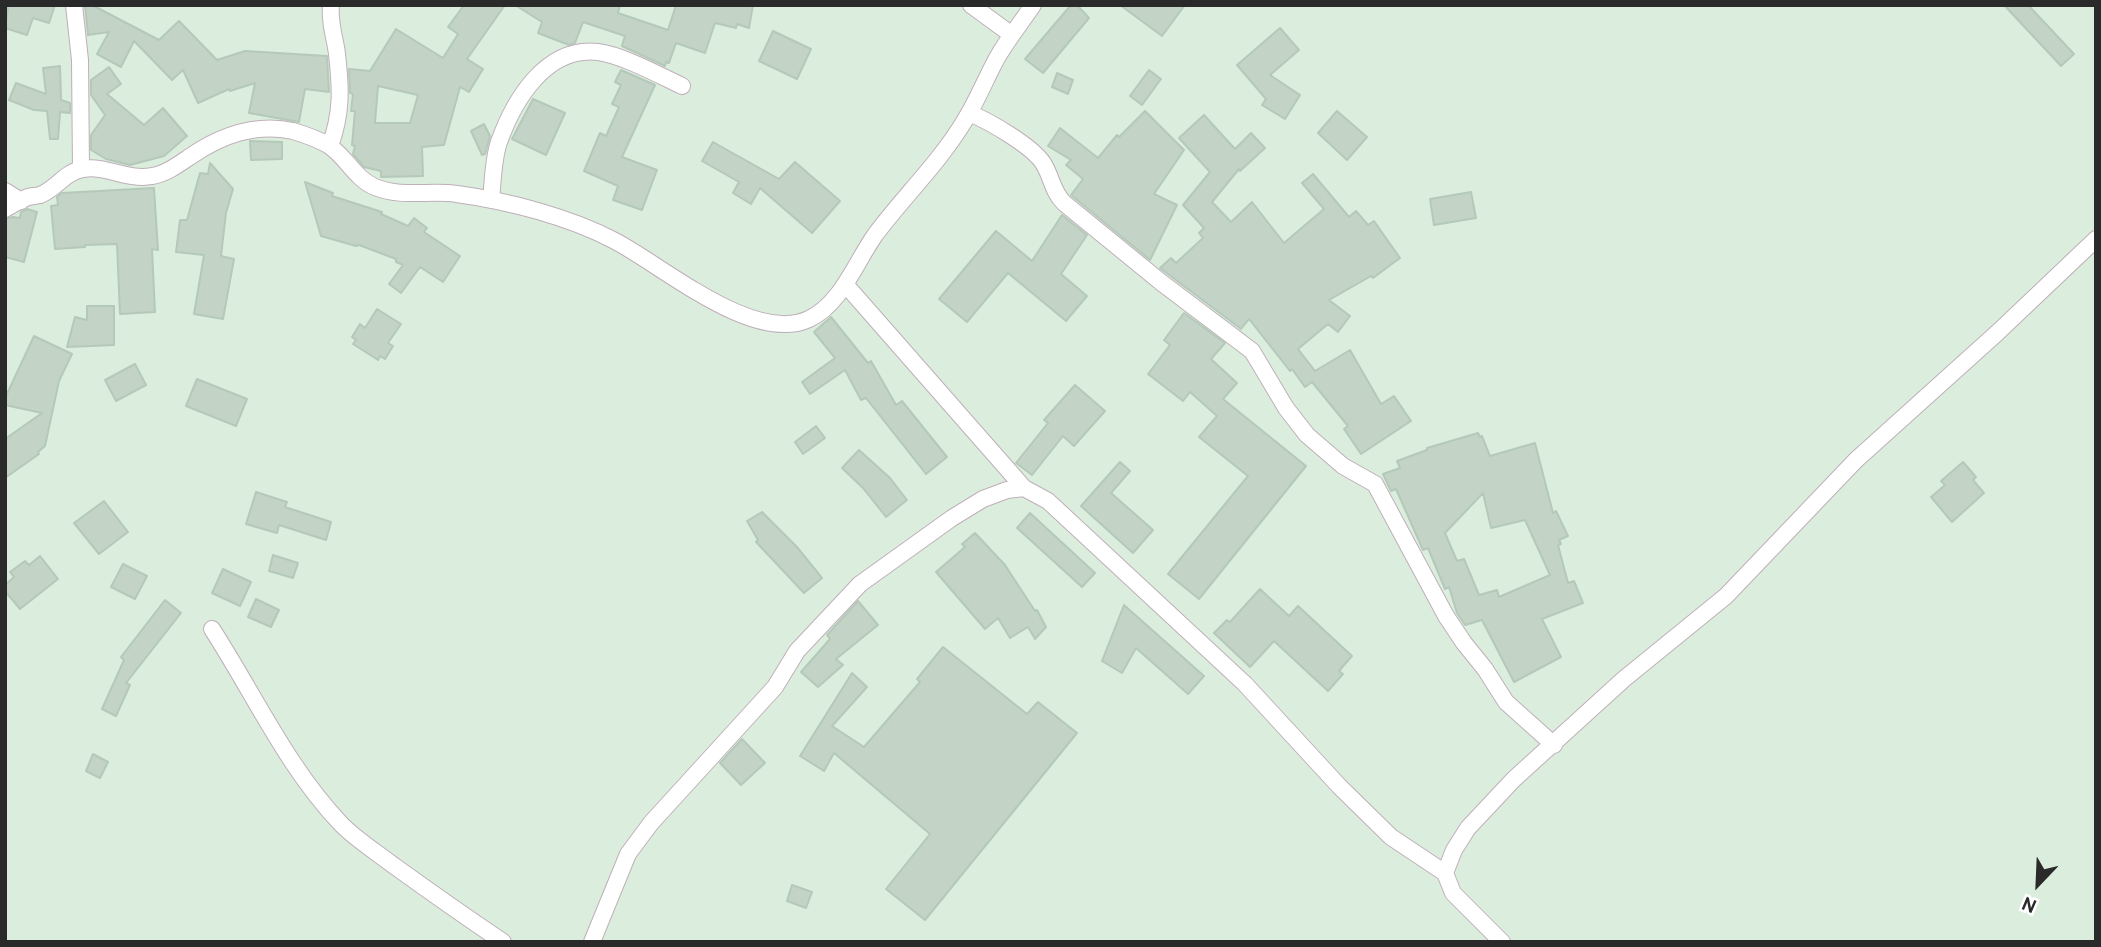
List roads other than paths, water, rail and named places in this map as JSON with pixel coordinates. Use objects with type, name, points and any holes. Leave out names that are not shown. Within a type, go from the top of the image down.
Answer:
[{"type":"street","points":[[74,5],[80,60],[81,169]]},
{"type":"street","points":[[330,146],[340,116],[337,54],[330,21],[331,5]]},
{"type":"street","points":[[971,5],[1012,35]]},
{"type":"street","points":[[5,209],[40,195],[81,169],[99,169],[124,176],[155,176],[174,167],[209,143],[233,133],[256,129],[293,131],[330,146],[359,177],[374,187],[395,192],[454,193],[572,222],[615,240],[713,303],[767,322],[789,325],[810,318],[828,305],[845,285],[874,237],[942,153],[969,113],[1000,53],[1033,5]]},
{"type":"street","points":[[491,200],[498,144],[516,103],[537,74],[567,55],[599,52],[682,86]]},
{"type":"street","points":[[969,113],[985,119],[1032,150],[1042,161],[1055,194],[1252,351],[1286,408],[1307,435],[1343,466],[1375,484],[1458,634],[1506,702],[1554,745]]},
{"type":"street","points":[[5,191],[21,201]]},
{"type":"street","points":[[1445,873],[1454,850],[1468,828],[1514,779],[1624,679],[1693,620],[1726,596],[1856,460],[2096,239]]},
{"type":"street","points":[[845,285],[1024,488],[1048,501],[1245,684],[1339,786],[1391,837],[1445,873],[1453,893],[1502,942]]},
{"type":"street","points":[[592,942],[628,854],[651,823],[775,688],[797,651],[860,584],[983,499],[1007,489],[1024,488]]},
{"type":"street","points":[[212,629],[244,678],[275,736],[344,827],[441,900],[503,942]]}]
